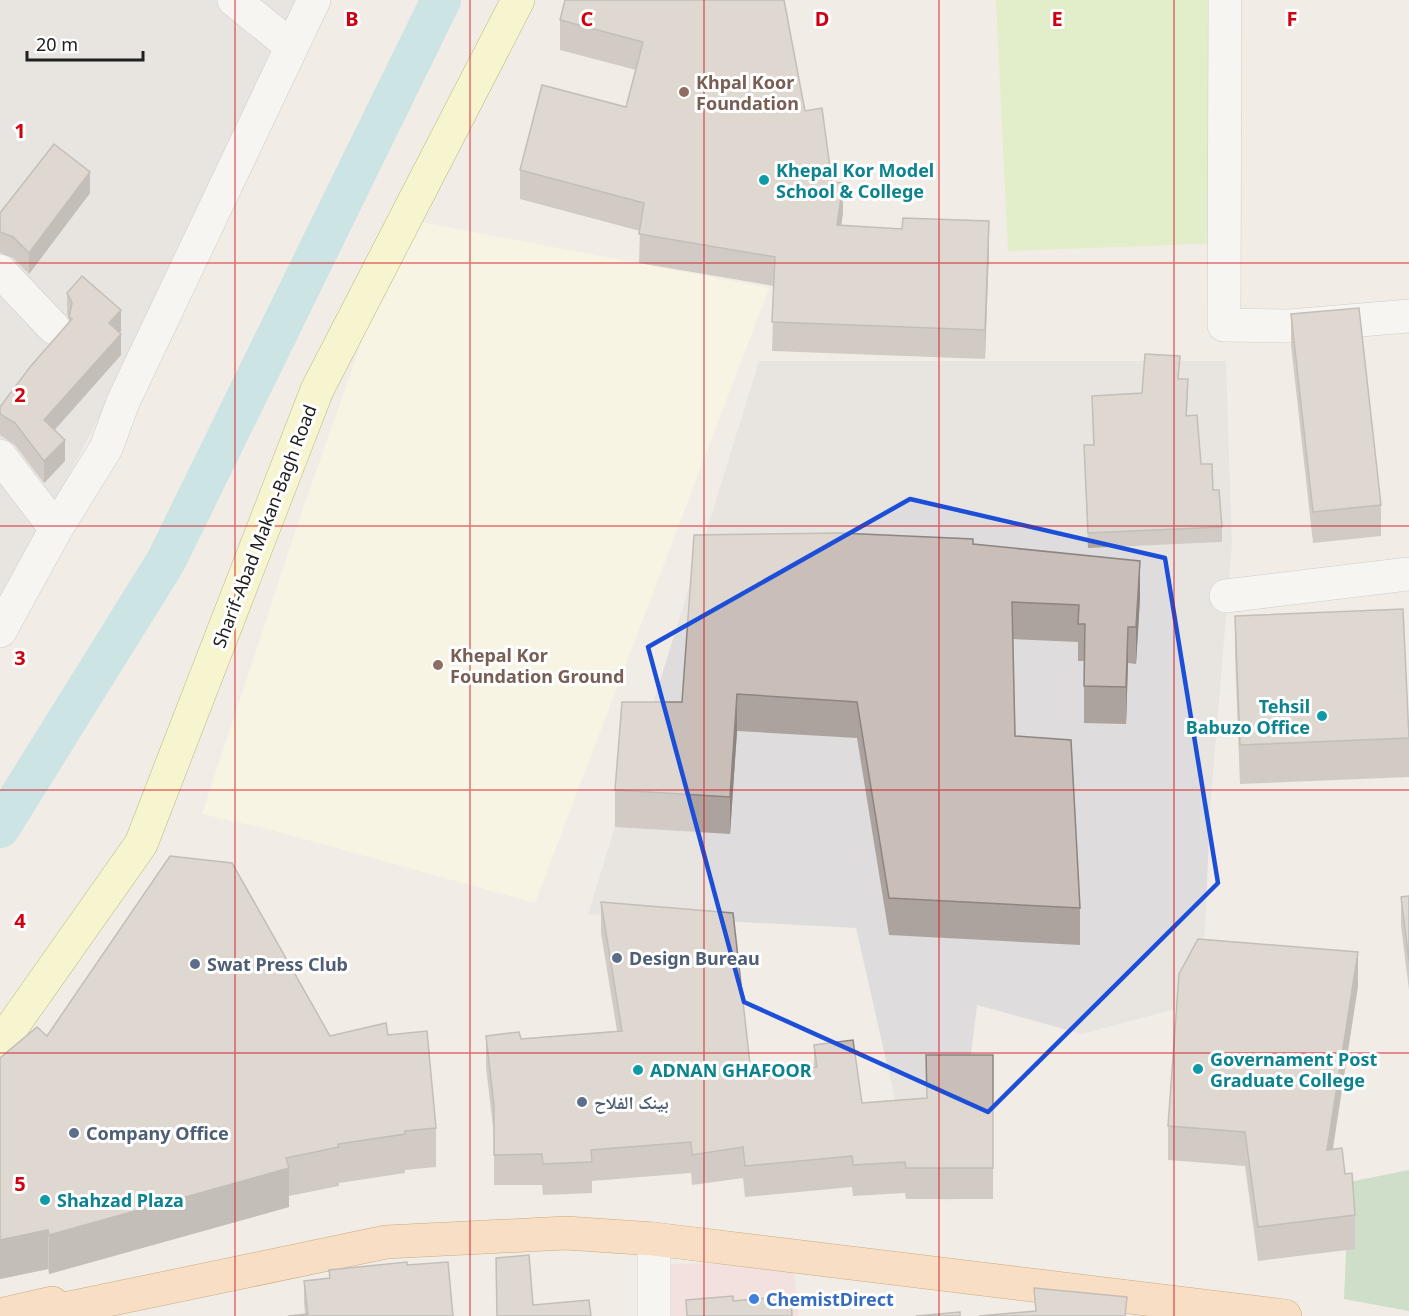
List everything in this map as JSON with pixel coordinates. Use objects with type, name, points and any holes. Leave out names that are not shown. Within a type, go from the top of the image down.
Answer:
[{"type":"main road","points":[[0,1315],[264,1254],[383,1230],[559,1221],[655,1224],[1239,1307],[1285,1316]]},
{"type":"main road","points":[[31,1316],[386,1242],[566,1233],[654,1239],[1239,1307]]},
{"type":"street","points":[[234,0],[291,46]]},
{"type":"street","points":[[0,631],[56,529],[106,448],[123,402],[314,0]]},
{"type":"street","name":"Sharif-Abad Makan-Bagh Road","points":[[0,1044],[141,844],[317,390],[518,0]]},
{"type":"street","points":[[1225,0],[1224,325],[1289,326],[1409,316]]},
{"type":"street","points":[[0,271],[54,328]]},
{"type":"street","points":[[0,456],[56,529]]},
{"type":"street","points":[[1227,596],[1409,574]]},
{"type":"street","points":[[654,1239],[654,1316]]},
{"type":"highlighted area","points":[[910,499],[1165,558],[1218,883],[988,1112],[744,1002],[648,647]]},
{"type":"shaded area","points":[[0,0],[307,0],[157,306],[68,477],[0,596]]},
{"type":"shaded area","name":"Khepal Kor Foundation Ground","points":[[405,219],[769,288],[535,903],[264,828],[202,814],[300,517]]},
{"type":"shaded area","points":[[759,361],[1226,361],[1232,544],[1210,811],[1205,931],[1198,973],[1179,1008],[1082,1034],[977,1005],[953,1201],[917,1196],[856,928],[588,914]]},
{"type":"shaded area","points":[[793,1262],[799,1316],[667,1316],[664,1264]]},
{"type":"green space","points":[[996,0],[1225,0],[1224,243],[1008,251]]},
{"type":"green space","points":[[1409,1170],[1409,1311],[1344,1299],[1349,1182]]},
{"type":"building","points":[[565,0],[784,0],[805,111],[822,108],[832,182],[843,183],[837,225],[902,229],[903,218],[989,221],[985,330],[772,322],[775,257],[639,234],[644,203],[520,170],[542,85],[626,107],[643,42],[560,20]]},
{"type":"building","points":[[54,144],[90,172],[29,253],[13,237],[0,232],[0,213]]},
{"type":"building","points":[[82,276],[121,310],[109,323],[121,334],[44,420],[65,440],[44,461],[15,423],[0,414],[0,407],[30,367],[72,319],[69,317],[72,303],[67,293]]},
{"type":"building","points":[[1359,308],[1381,505],[1313,512],[1291,314]]},
{"type":"building","points":[[1145,354],[1180,356],[1178,379],[1188,379],[1186,416],[1197,415],[1201,464],[1212,464],[1213,490],[1219,490],[1222,527],[1088,533],[1084,445],[1094,445],[1092,396],[1142,393]]},
{"type":"building","points":[[840,533],[973,539],[973,544],[1140,561],[1136,627],[1128,627],[1126,687],[1084,686],[1085,624],[1078,624],[1079,605],[1012,602],[1015,736],[1071,740],[1080,908],[889,898],[857,702],[737,694],[730,797],[615,790],[622,702],[682,702],[694,535]]},
{"type":"building","name":"Tehsil Babuzo Office","points":[[1403,609],[1409,738],[1240,745],[1235,616]]},
{"type":"building","points":[[170,856],[232,863],[330,1036],[386,1023],[388,1035],[427,1031],[436,1128],[405,1131],[405,1134],[338,1144],[339,1147],[286,1158],[289,1168],[49,1235],[48,1230],[0,1240],[0,1058],[37,1027],[47,1036]]},
{"type":"building","points":[[1409,896],[1409,961],[1401,897]]},
{"type":"building","points":[[601,902],[733,913],[751,1073],[817,1067],[814,1045],[853,1040],[862,1103],[927,1098],[926,1055],[993,1055],[993,1168],[906,1168],[905,1162],[853,1165],[852,1156],[745,1166],[743,1147],[692,1155],[691,1142],[591,1150],[592,1162],[543,1164],[542,1154],[494,1155],[494,1106],[486,1036],[519,1032],[521,1039],[622,1031]]},
{"type":"building","points":[[1198,939],[1358,952],[1327,1150],[1342,1148],[1345,1174],[1352,1173],[1355,1215],[1258,1227],[1245,1132],[1168,1126],[1179,974]]},
{"type":"building","points":[[529,1255],[533,1305],[589,1300],[591,1316],[497,1316],[496,1258]]},
{"type":"building","points":[[407,1262],[407,1265],[448,1262],[453,1316],[288,1316],[308,1314],[304,1281],[330,1278],[329,1270]]},
{"type":"building","points":[[1034,1288],[1127,1297],[1125,1316],[979,1316],[1036,1311]]},
{"type":"building","points":[[733,1296],[733,1301],[791,1296],[792,1316],[687,1316],[686,1300]]},
{"type":"building","points":[[960,1312],[960,1316],[916,1316]]},
{"type":"waterway","points":[[0,828],[166,561],[441,0]]},
{"type":"place","name":"Khpal Koor Foundation","points":[[684,92]]},
{"type":"place","name":"Khepal Kor Model School & College","points":[[764,180]]},
{"type":"place","name":"Khepal Kor Foundation Ground","points":[[438,665]]},
{"type":"place","name":"Tehsil Babuzo Office","points":[[1322,716]]},
{"type":"place","name":"Design Bureau","points":[[617,958]]},
{"type":"place","name":"Swat Press Club","points":[[195,964]]},
{"type":"place","name":"Governament Post Graduate College","points":[[1198,1069]]},
{"type":"place","name":"ADNAN GHAFOOR","points":[[638,1070]]},
{"type":"place","name":"بینک الفلاح","points":[[582,1102]]},
{"type":"place","name":"Company Office","points":[[74,1133]]},
{"type":"place","name":"Shahzad Plaza","points":[[45,1200]]},
{"type":"place","name":"ChemistDirect","points":[[754,1299]]}]
